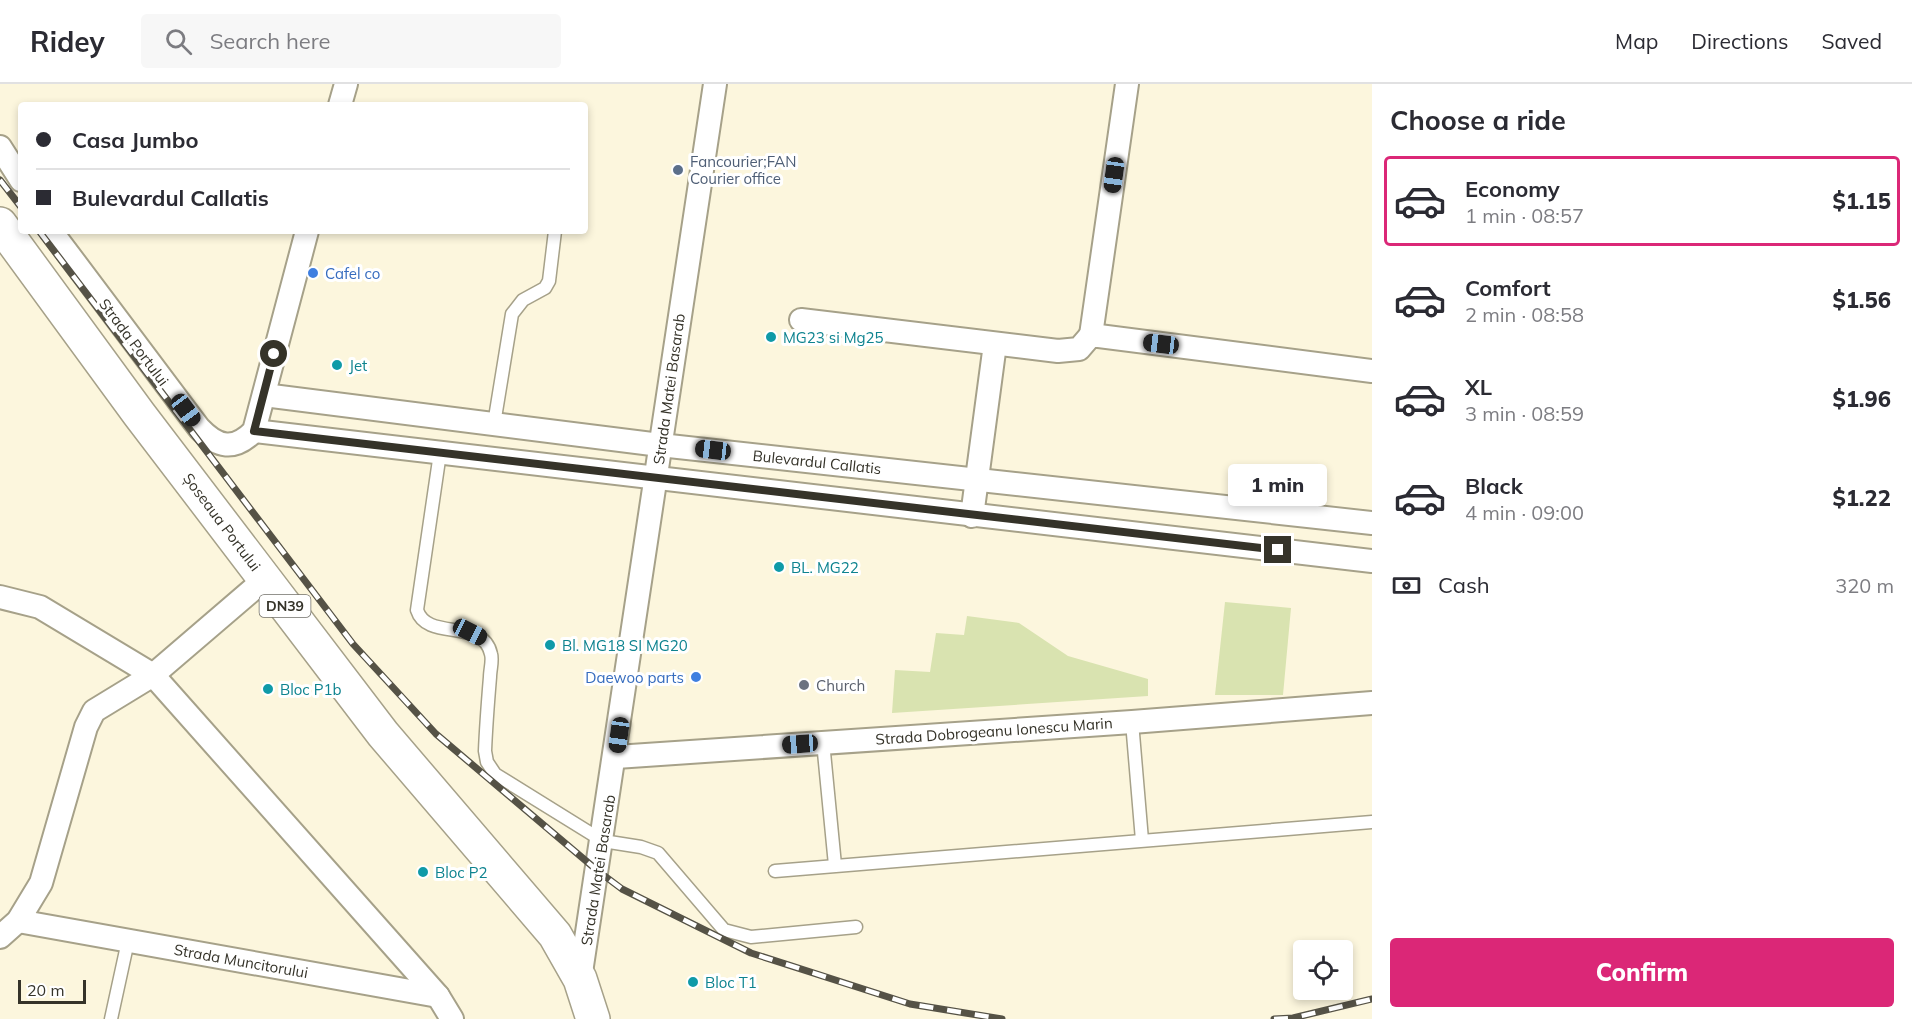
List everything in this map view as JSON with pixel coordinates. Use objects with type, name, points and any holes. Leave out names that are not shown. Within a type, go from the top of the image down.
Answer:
[{"type":"main road","name":"Șoseaua Portului","points":[[0,224],[139,414],[383,734],[555,935],[580,979],[593,1019]]},
{"type":"street","points":[[341,102],[346,84]]},
{"type":"street","name":"Strada Matei Basarab","points":[[580,979],[616,757],[660,445],[715,84]]},
{"type":"street","points":[[801,320],[1058,351],[1079,349],[1091,335],[1127,84]]},
{"type":"street","points":[[10,157],[18,174]]},
{"type":"street","name":"Strada Portului","points":[[53,234],[199,428],[212,441],[224,446],[236,445],[254,431]]},
{"type":"street","points":[[306,234],[254,431],[1372,561]]},
{"type":"street","points":[[1091,335],[1372,371]]},
{"type":"street","points":[[972,516],[995,344]]},
{"type":"street","name":"Bulevardul Callatis","points":[[264,395],[660,445],[1372,523]]},
{"type":"street","points":[[0,937],[18,921],[41,883],[86,727],[94,711],[153,675],[265,579]]},
{"type":"street","points":[[0,597],[40,607],[153,675],[438,996],[452,1019]]},
{"type":"street","name":"Strada Dobrogeanu Ionescu Marin","points":[[616,757],[1132,722],[1372,703]]},
{"type":"street","name":"Strada Muncitorului","points":[[18,921],[438,996]]},
{"type":"lane","points":[[494,424],[512,314],[523,300],[545,288],[549,281],[555,234]]},
{"type":"lane","points":[[440,453],[417,610],[420,618],[428,624],[483,639],[491,654],[485,751],[487,762],[495,774],[603,841],[641,847],[658,853],[723,930],[738,936],[751,937],[856,927]]},
{"type":"lane","points":[[1132,722],[1142,840]]},
{"type":"lane","points":[[823,742],[835,865]]},
{"type":"lane","points":[[775,871],[1372,822]]},
{"type":"lane","points":[[111,1019],[128,941]]},
{"type":"green space","points":[[1225,602],[1291,608],[1283,695],[1215,695]]},
{"type":"green space","points":[[967,616],[1019,623],[1068,656],[1148,679],[1148,696],[892,713],[895,670],[930,672],[936,633],[964,635]]},
{"type":"railway","points":[[0,180],[18,203]]},
{"type":"railway","points":[[41,234],[353,644],[436,734],[598,871],[622,889],[751,953],[910,1004],[1002,1019]]},
{"type":"railway","points":[[1274,1019],[1293,1018],[1372,999]]},
{"type":"place","name":"Fancourier;FAN Courier office","points":[[678,170]]},
{"type":"place","name":"Cafel co","points":[[313,273]]},
{"type":"place","name":"MG23 si Mg25","points":[[771,337]]},
{"type":"place","name":"Jet","points":[[337,365]]},
{"type":"place","name":"BL. MG22","points":[[779,567]]},
{"type":"place","name":"Bl. MG18 SI MG20","points":[[550,645]]},
{"type":"place","name":"Daewoo parts","points":[[696,677]]},
{"type":"place","name":"Church","points":[[804,685]]},
{"type":"place","name":"Bloc P1b","points":[[268,689]]},
{"type":"place","name":"Bloc P2","points":[[423,872]]},
{"type":"place","name":"Bloc T1","points":[[693,982]]},
{"type":"route","points":[[274,354],[254,431],[1278,550]]}]
